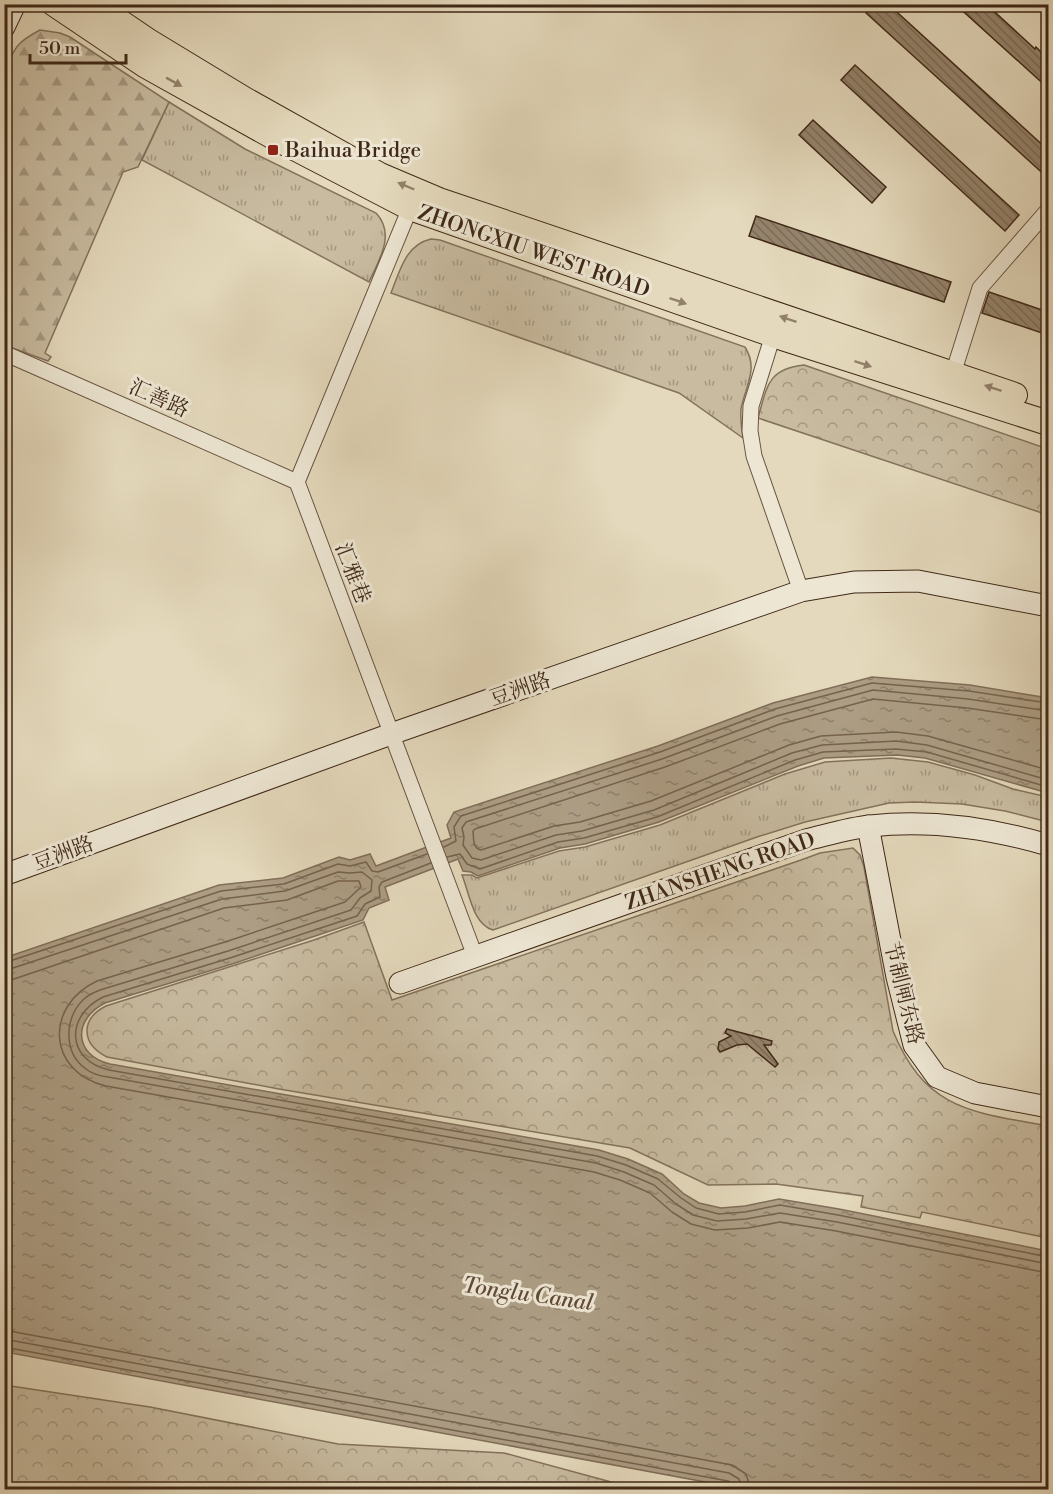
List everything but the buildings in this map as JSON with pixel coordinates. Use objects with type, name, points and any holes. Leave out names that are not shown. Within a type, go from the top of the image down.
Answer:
[{"type":"main road","name":"ZHONGXIU WEST ROAD","points":[[54,4],[146,66],[277,140],[410,208],[773,335],[1048,407]]},
{"type":"main road","name":"ZHONGXIU WEST ROAD","points":[[94,4],[147,40],[226,88],[380,175],[439,200],[950,383],[1048,423]]},
{"type":"street","points":[[4,27],[15,4]]},
{"type":"street","points":[[297,482],[410,208]]},
{"type":"street","points":[[950,383],[980,288],[1048,210]]},
{"type":"street","points":[[773,335],[751,406],[750,431],[754,456],[801,591]]},
{"type":"street","name":"汇善路","points":[[4,353],[297,482]]},
{"type":"street","name":"汇雅巷","points":[[297,482],[475,956]]},
{"type":"street","name":"豆洲路","points":[[4,875],[391,734],[801,591],[854,582],[918,581],[1048,606]]},
{"type":"street","name":"ZHANSHENG ROAD","points":[[400,983],[806,840],[868,826],[939,824],[1002,832],[1048,845]]},
{"type":"street","name":"节制闸东路","points":[[868,826],[897,977],[914,1046],[937,1077],[975,1093],[1048,1107]]},
{"type":"green space","points":[[40,30],[70,37],[169,102],[138,167],[123,172],[45,353],[51,357],[48,361],[4,345],[5,70],[18,46]]},
{"type":"green space","points":[[169,102],[245,149],[376,213],[382,221],[385,238],[381,256],[369,282],[142,160]]},
{"type":"green space","points":[[431,239],[440,240],[745,347],[749,355],[751,370],[741,409],[743,438],[679,393],[391,293],[409,253],[422,242]]},
{"type":"green space","points":[[804,365],[1048,449],[1048,515],[758,418],[770,381],[782,371]]},
{"type":"green space","points":[[891,758],[928,762],[975,775],[1013,789],[1048,797],[1048,822],[1005,811],[962,804],[889,803],[805,822],[757,837],[493,930],[486,927],[476,915],[462,875],[472,875],[477,878],[559,851],[585,847],[660,825],[785,774],[825,762]]},
{"type":"green space","points":[[853,848],[860,855],[864,867],[893,1031],[906,1057],[921,1078],[937,1093],[955,1103],[975,1111],[1048,1126],[1048,1238],[922,1212],[920,1218],[861,1207],[863,1196],[776,1184],[708,1185],[630,1148],[279,1089],[107,1057],[98,1052],[88,1039],[88,1024],[98,1011],[106,1006],[364,922],[392,1000],[820,853]]},
{"type":"green space","points":[[4,1385],[150,1407],[338,1444],[504,1453],[637,1489],[5,1489]]},
{"type":"water","name":"Tonglu Canal","points":[[872,677],[970,685],[1048,698],[1048,793],[925,758],[897,755],[824,758],[798,766],[659,822],[585,844],[560,848],[478,876],[463,871],[458,859],[385,887],[389,900],[369,908],[363,920],[105,1003],[87,1018],[82,1036],[89,1053],[110,1064],[599,1150],[628,1159],[662,1174],[684,1194],[699,1203],[721,1208],[779,1199],[1048,1251],[1048,1489],[743,1489],[5,1352],[4,958],[219,885],[283,878],[339,857],[350,860],[370,854],[376,866],[451,838],[447,825],[454,812],[658,746],[773,703]]},
{"type":"place","name":"Baihua Bridge","points":[[273,150]]}]
